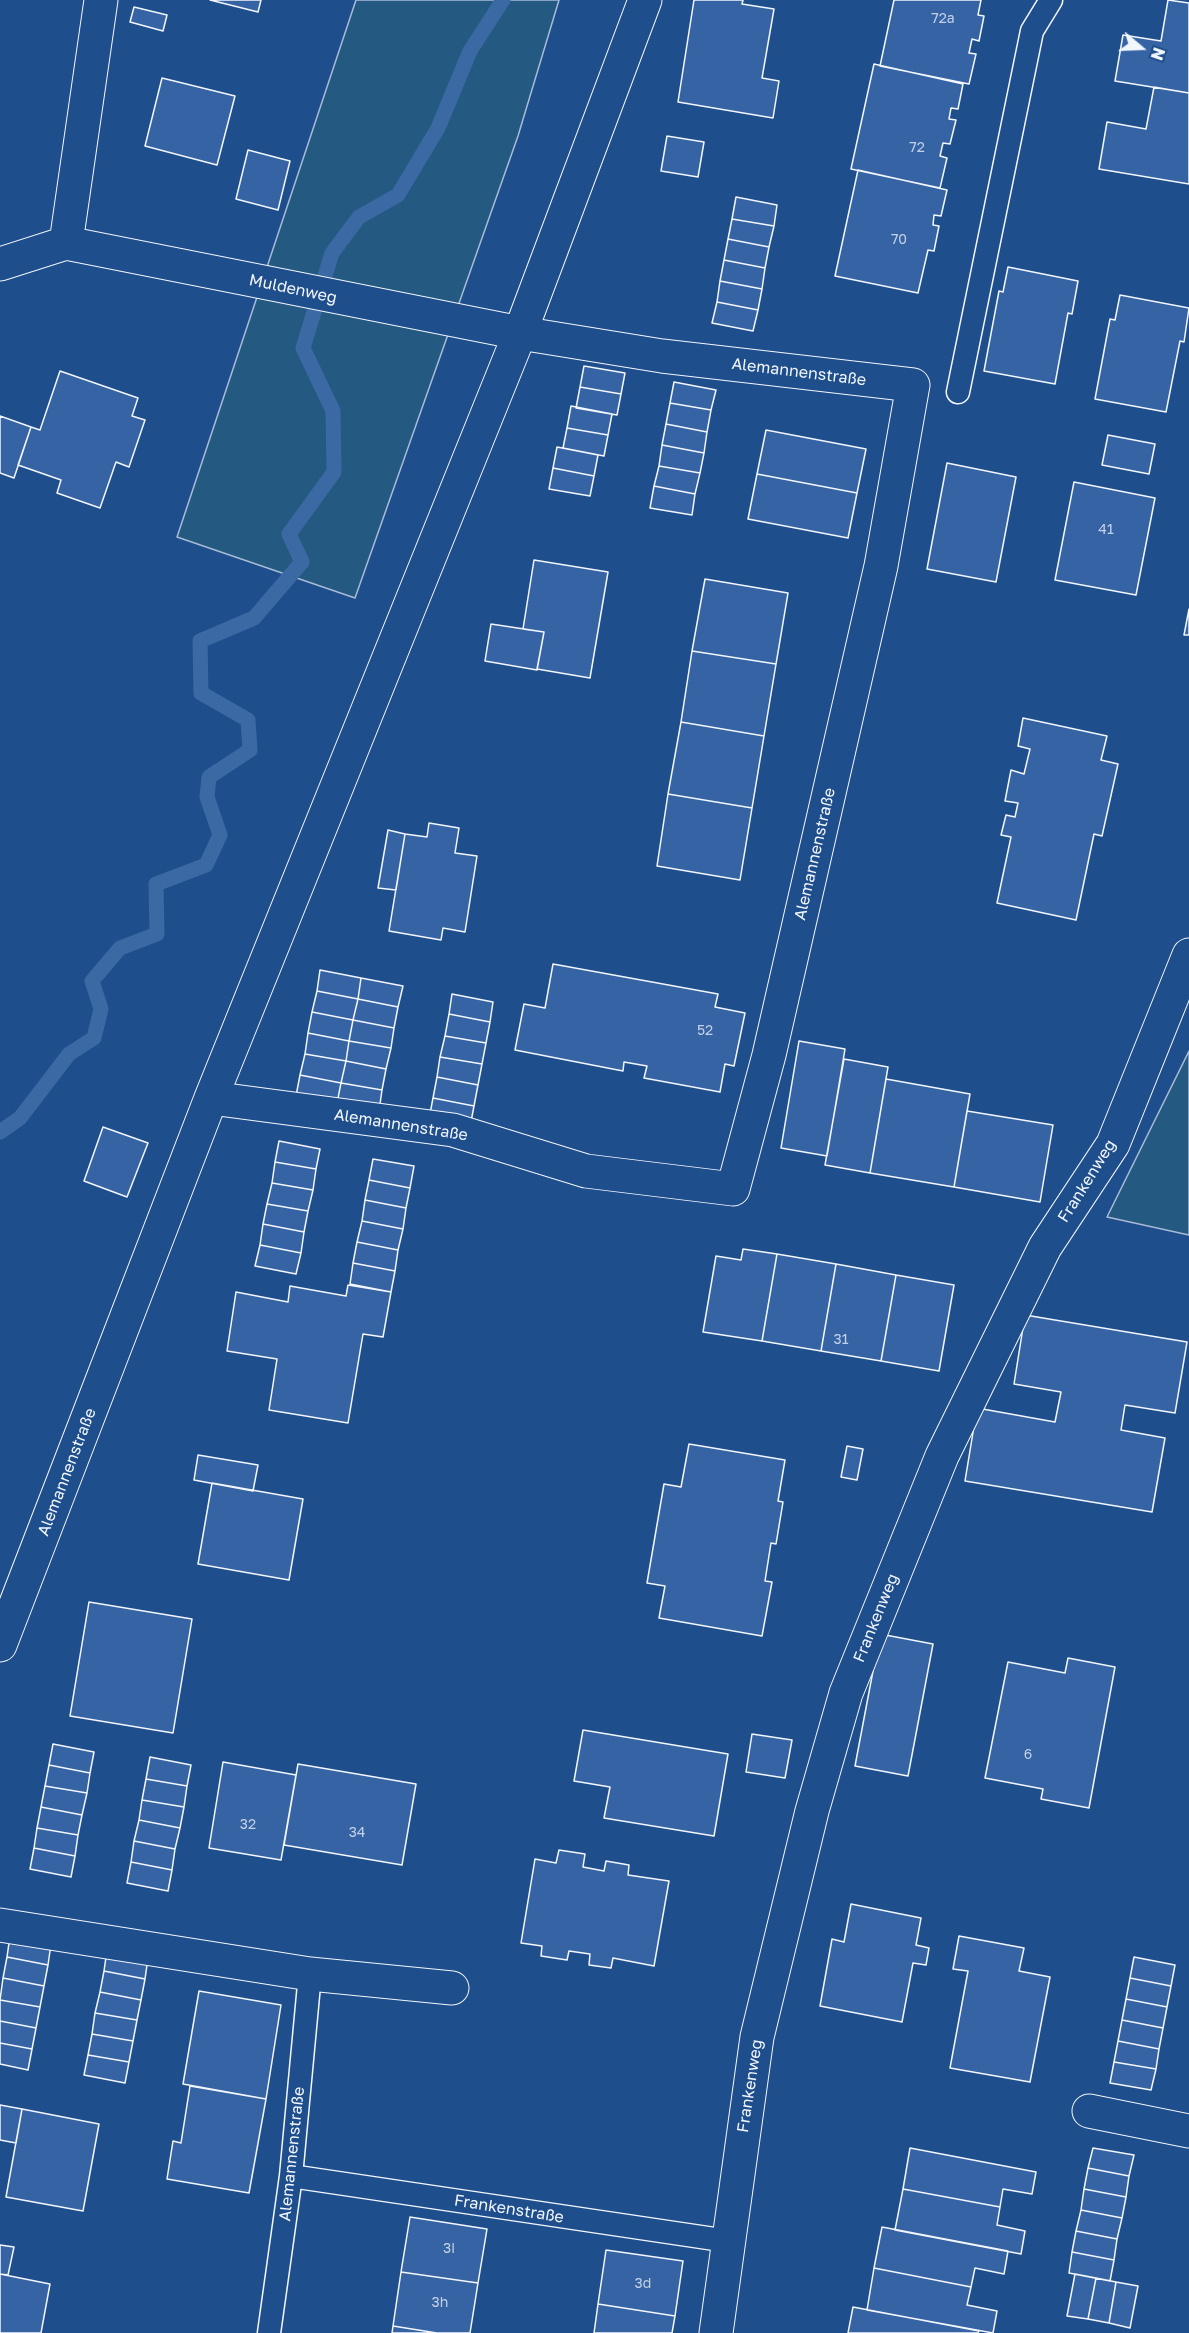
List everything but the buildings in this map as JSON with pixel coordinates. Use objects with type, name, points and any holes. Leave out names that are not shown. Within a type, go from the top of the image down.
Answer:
[{"type":"street","points":[[66,243],[101,0]]},
{"type":"street","name":"Alemannenstraße","points":[[0,1645],[211,1098],[520,333],[645,0]]},
{"type":"street","name":"Muldenweg","points":[[0,264],[66,243],[344,300],[520,333]]},
{"type":"street","name":"Alemannenstraße","points":[[211,1098],[453,1130],[586,1171],[733,1189],[769,1055],[881,566],[914,385],[662,356],[520,333]]},
{"type":"street","name":"Frankenweg","points":[[716,2333],[758,2037],[812,1811],[846,1693],[942,1456],[1045,1247],[1113,1144],[1189,955]]},
{"type":"street","points":[[0,1925],[310,1974],[452,1988]]},
{"type":"street","points":[[1089,2111],[1189,2131]]},
{"type":"lane","points":[[958,392],[1032,31],[1051,0]]},
{"type":"lane","name":"Alemannenstraße","points":[[269,2333],[291,2176],[310,1974]]},
{"type":"lane","name":"Frankenstraße","points":[[291,2176],[728,2241]]},
{"type":"shaded area","points":[[356,0],[559,0],[518,136],[355,598],[177,537]]},
{"type":"shaded area","points":[[1189,1051],[1189,1235],[1107,1217]]},
{"type":"waterway","points":[[0,1132],[20,1118],[69,1054],[94,1038],[101,1009],[92,981],[120,948],[157,934],[156,884],[206,865],[220,835],[207,797],[209,777],[250,750],[248,720],[201,693],[200,641],[254,618],[302,562],[289,534],[334,472],[333,411],[303,348],[332,253],[359,217],[398,195],[438,128],[470,51],[503,0]]}]
